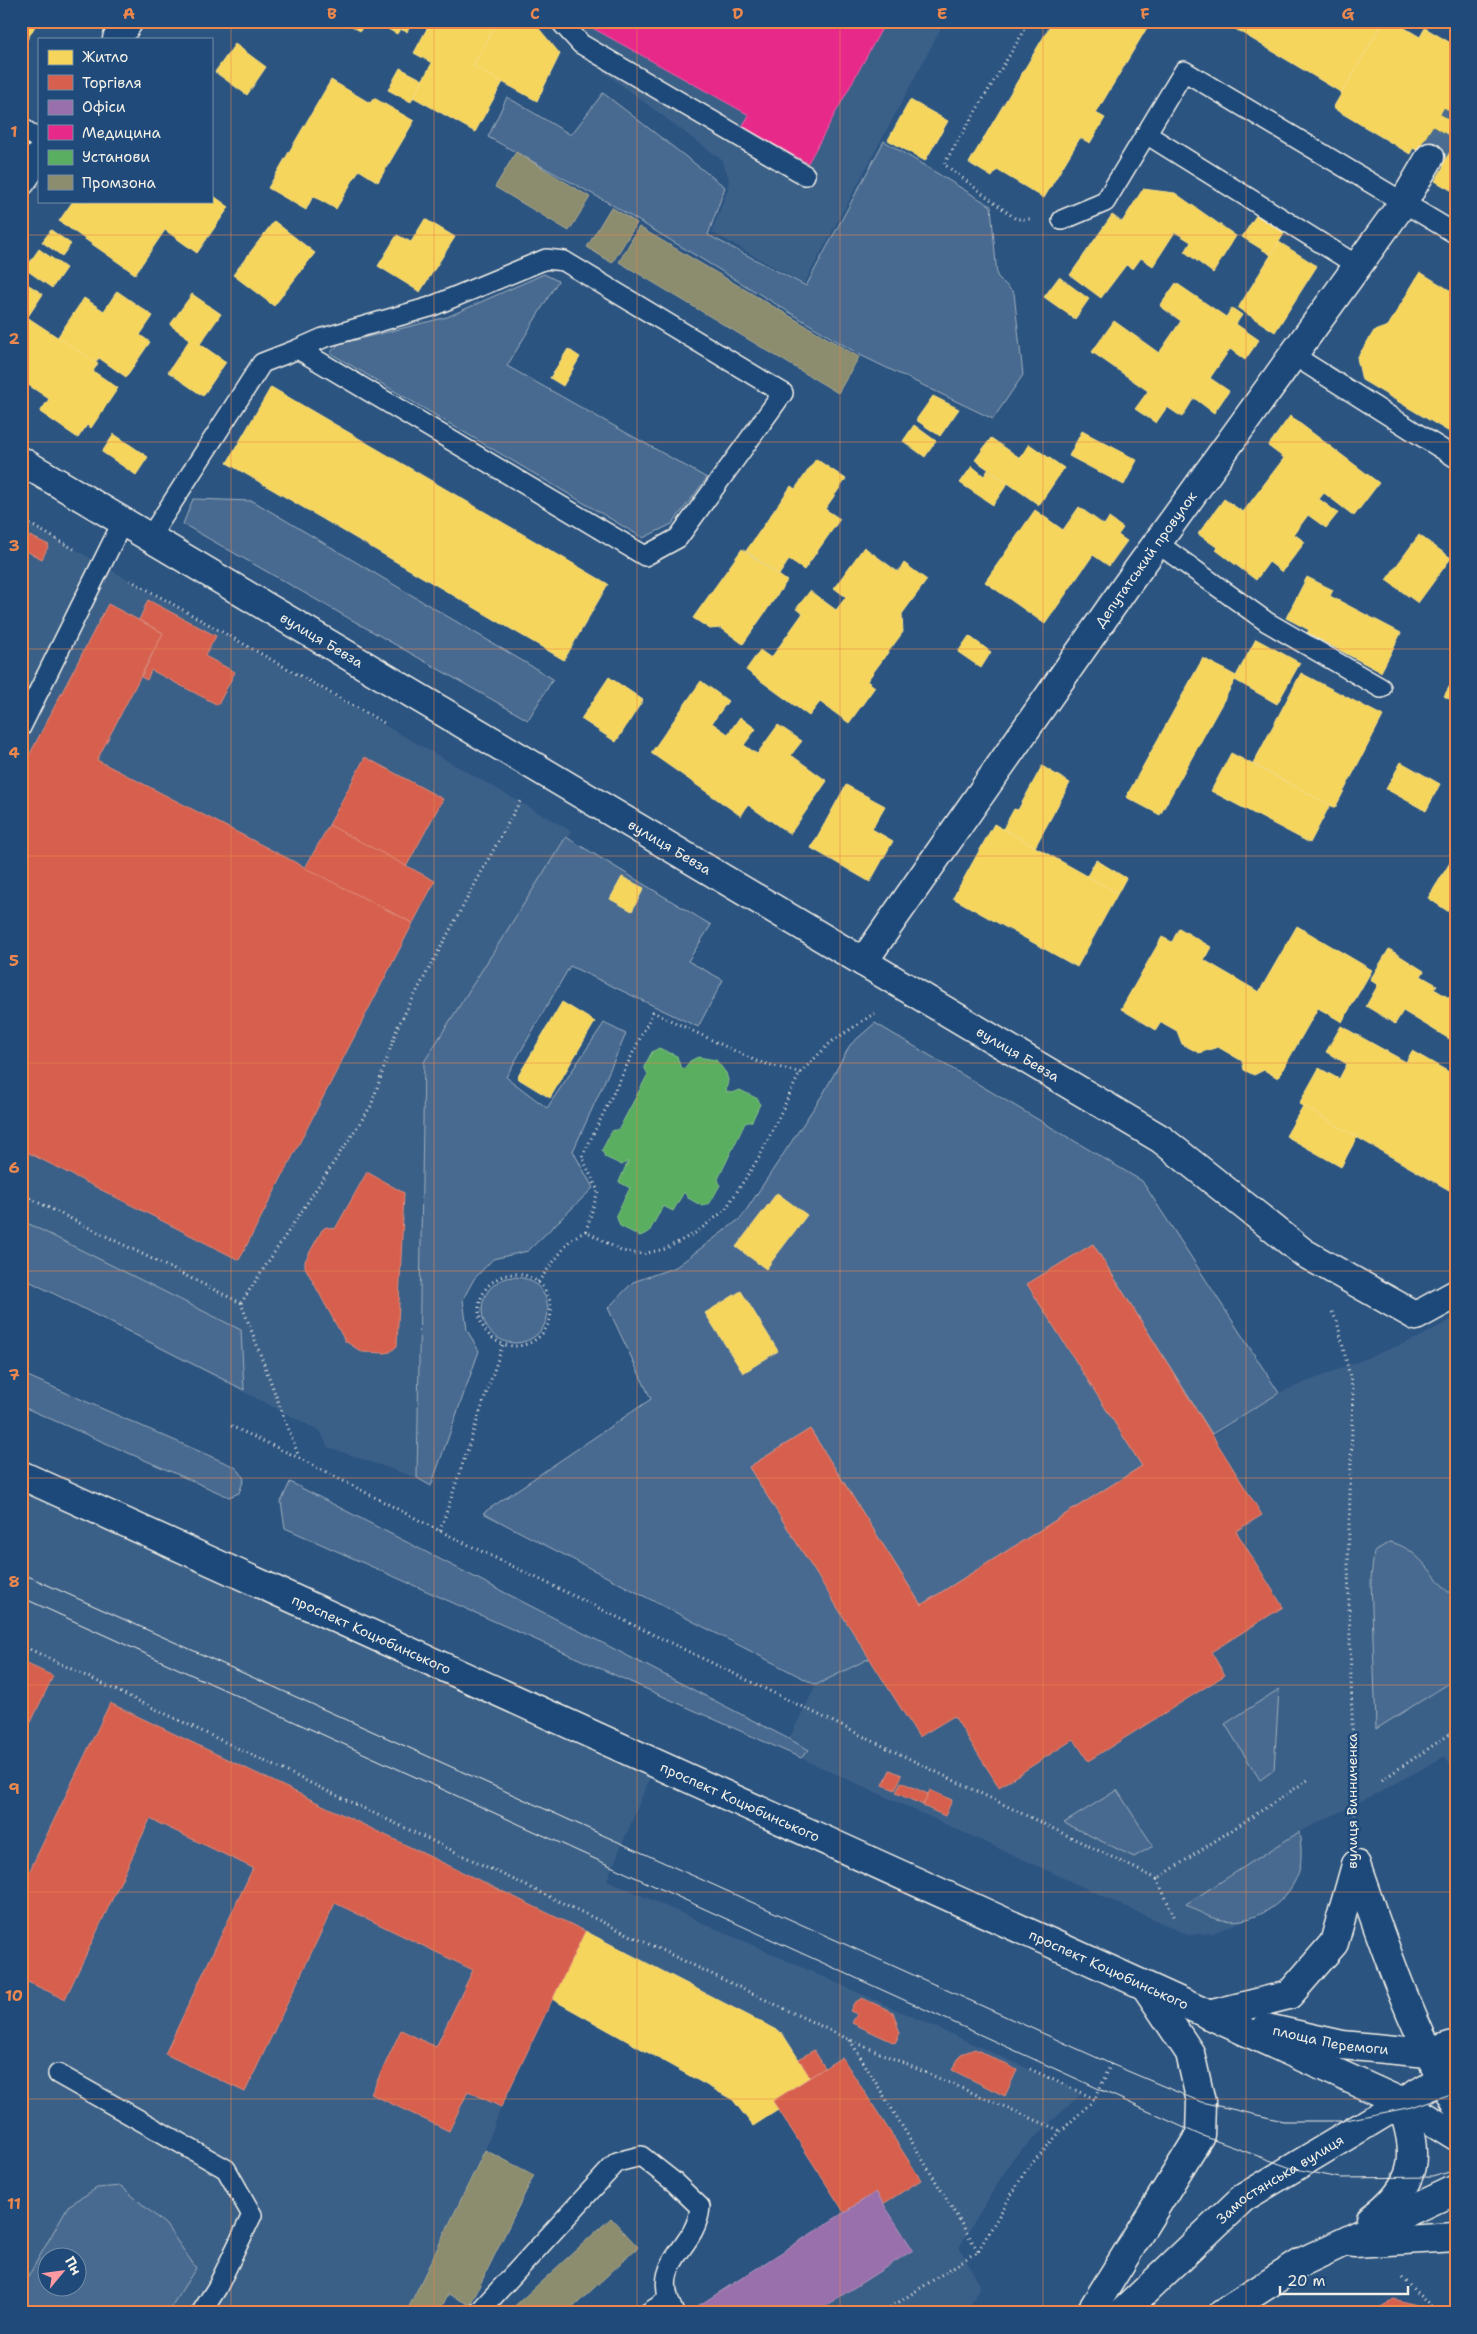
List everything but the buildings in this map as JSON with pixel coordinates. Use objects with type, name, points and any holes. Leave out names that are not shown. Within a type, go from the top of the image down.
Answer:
[{"type":"street","points":[[118,38],[129,21]]},
{"type":"street","points":[[21,182],[38,157]]},
{"type":"street","name":"Депутатський провулок","points":[[863,962],[1157,543],[1403,203],[1430,158]]},
{"type":"street","name":"вулиця Бевза","points":[[21,461],[1161,1139],[1304,1253],[1416,1316],[1456,1294]]},
{"type":"street","name":"проспект Коцюбинського","points":[[21,1475],[1402,2102],[1456,2136]]},
{"type":"street","points":[[1356,1865],[1389,1961],[1428,2053],[1448,2074],[1456,2104]]},
{"type":"street","name":"вулиця Винниченка","points":[[1208,2015],[1289,1995],[1334,1943],[1356,1865]]},
{"type":"street","points":[[1090,2313],[1200,2135],[1201,2102],[1190,2053],[1146,1987]]},
{"type":"street","name":"площа Перемоги","points":[[1208,2015],[1342,2045],[1428,2053],[1456,2044]]},
{"type":"street","name":"Замостянська вулиця","points":[[1122,2313],[1243,2198],[1448,2074]]},
{"type":"street","points":[[1338,2244],[1381,2212],[1398,2196],[1410,2178],[1412,2144],[1402,2102]]},
{"type":"street","points":[[1223,2313],[1304,2261],[1456,2189]]},
{"type":"street","points":[[1338,2244],[1456,2237]]},
{"type":"lane","points":[[560,21],[581,44],[805,175]]},
{"type":"lane","points":[[1062,220],[1105,202],[1184,71],[1456,234]]},
{"type":"lane","points":[[21,127],[38,139]]},
{"type":"lane","points":[[1146,134],[1358,266]]},
{"type":"lane","points":[[150,537],[262,363],[323,338],[430,307],[546,259],[564,261],[783,393],[678,538],[645,556],[298,349]]},
{"type":"lane","points":[[1293,355],[1456,458]]},
{"type":"lane","points":[[21,727],[123,521]]},
{"type":"lane","points":[[1157,543],[1267,622],[1381,688]]},
{"type":"lane","points":[[58,2074],[226,2169],[252,2215],[217,2288],[201,2313]]},
{"type":"lane","points":[[478,2313],[617,2162],[641,2156],[674,2182],[700,2207],[699,2221],[666,2273],[671,2306],[648,2313]]},
{"type":"path","points":[[1030,21],[944,164],[1016,219],[1062,220]]},
{"type":"path","points":[[21,519],[392,727]]},
{"type":"path","points":[[241,1303],[371,1106],[398,1026],[538,768]]},
{"type":"path","points":[[512,796],[520,801]]},
{"type":"path","points":[[586,1231],[621,1251],[642,1254],[665,1249],[697,1232],[725,1210],[760,1156],[800,1073],[831,1042],[912,990]]},
{"type":"path","points":[[538,1282],[571,1239],[586,1231],[598,1191],[582,1157],[653,1012],[756,1061],[800,1073]]},
{"type":"path","points":[[21,1194],[241,1303],[299,1458]]},
{"type":"path","points":[[509,1274],[524,1275],[538,1282],[547,1293],[551,1307],[549,1321],[542,1334],[531,1342],[518,1346],[504,1344],[490,1336],[481,1323],[479,1307],[484,1292],[494,1280],[509,1274]]},
{"type":"path","name":"вулиця Винниченка","points":[[1329,1305],[1337,1321],[1353,1390],[1348,1564],[1356,1865]]},
{"type":"path","points":[[440,1531],[504,1344]]},
{"type":"path","points":[[231,1426],[299,1458],[440,1531],[1157,1879],[1175,1918]]},
{"type":"path","points":[[21,1645],[850,2040],[1061,2131]]},
{"type":"path","points":[[1382,1780],[1456,1730]]},
{"type":"path","points":[[1450,1734],[1456,1743]]},
{"type":"path","points":[[1157,1879],[1308,1780]]},
{"type":"path","points":[[850,2040],[978,2251]]},
{"type":"path","points":[[882,2313],[978,2251],[1026,2170],[1061,2131],[1096,2099],[1111,2064]]},
{"type":"path","points":[[1030,2069],[1096,2099]]},
{"type":"path","points":[[1402,2278],[1437,2313]]},
{"type":"shaded area","points":[[546,21],[945,21],[804,284],[712,232],[728,189],[729,178],[722,160],[561,40]]},
{"type":"shaded area","points":[[603,93],[725,187],[708,235],[806,286],[884,141],[991,206],[997,276],[1014,293],[1023,375],[993,419],[860,355],[609,203],[488,137],[507,97],[571,135]]},
{"type":"shaded area","points":[[544,274],[558,281],[507,366],[707,478],[672,524],[643,538],[330,353],[339,344],[447,317]]},
{"type":"shaded area","points":[[193,499],[253,501],[553,679],[528,720],[183,524]]},
{"type":"shaded area","points":[[28,523],[571,831],[424,1062],[417,1478],[328,1447],[320,1431],[21,1277],[21,538]]},
{"type":"shaded area","points":[[566,837],[711,925],[688,961],[723,980],[698,1027],[570,966],[506,1077],[547,1108],[604,1023],[626,1034],[573,1151],[593,1188],[528,1251],[493,1259],[474,1279],[463,1299],[467,1330],[479,1351],[431,1486],[417,1478],[424,1062]]},
{"type":"shaded area","points":[[875,1023],[1142,1181],[1279,1393],[1212,1434],[1093,1244],[1028,1284],[1142,1466],[921,1605],[810,1429],[749,1467],[870,1658],[816,1685],[483,1513],[651,1399],[608,1308],[633,1282],[676,1267],[741,1218],[823,1094],[850,1045]]},
{"type":"shaded area","points":[[21,1220],[241,1330],[244,1390],[21,1277]]},
{"type":"shaded area","points":[[508,1277],[522,1277],[534,1282],[543,1291],[548,1303],[546,1323],[539,1334],[522,1343],[508,1343],[496,1338],[487,1329],[482,1317],[482,1303],[487,1291],[496,1282]]},
{"type":"shaded area","points":[[1456,1317],[1456,1772],[1445,1756],[1384,1790],[1299,1832],[1302,1850],[1299,1868],[1293,1885],[1283,1899],[1269,1910],[1213,1933],[1188,1935],[801,1758],[809,1750],[789,1739],[816,1685],[870,1658],[1279,1393],[1420,1337]]},
{"type":"shaded area","points":[[21,1373],[235,1467],[244,1479],[239,1493],[229,1497],[21,1406]]},
{"type":"shaded area","points":[[21,1470],[656,1763],[607,1880],[1082,2093],[1013,2158],[959,2247],[980,2285],[967,2313],[814,2313],[912,2249],[782,2033],[585,1931],[501,2107],[485,2150],[406,2313],[21,2313]]},
{"type":"shaded area","points":[[290,1482],[809,1750],[801,1758],[285,1528],[281,1502]]},
{"type":"shaded area","points":[[1389,1542],[1407,1549],[1422,1561],[1448,1592],[1456,1592],[1456,1679],[1376,1729],[1371,1578],[1374,1552]]},
{"type":"shaded area","points":[[1279,1689],[1274,1770],[1260,1780],[1225,1724]]},
{"type":"shaded area","points":[[1117,1790],[1153,1846],[1134,1857],[1064,1823]]},
{"type":"shaded area","points":[[1299,1832],[1301,1858],[1296,1880],[1280,1901],[1269,1910],[1244,1920],[1231,1921],[1208,1916],[1186,1904]]},
{"type":"shaded area","points":[[121,2186],[166,2225],[196,2268],[167,2313],[21,2313],[21,2292],[38,2259],[38,2296],[88,2296],[88,2246],[45,2246],[68,2206],[97,2188]]},
{"type":"tunnel","points":[[1430,157],[1456,115]]},
{"type":"tram line","points":[[21,1573],[1111,2064],[1201,2102],[1283,2121],[1341,2121],[1412,2107],[1456,2092]]},
{"type":"tram line","points":[[21,1597],[1200,2135],[1291,2168],[1340,2178],[1432,2177],[1456,2170]]}]
